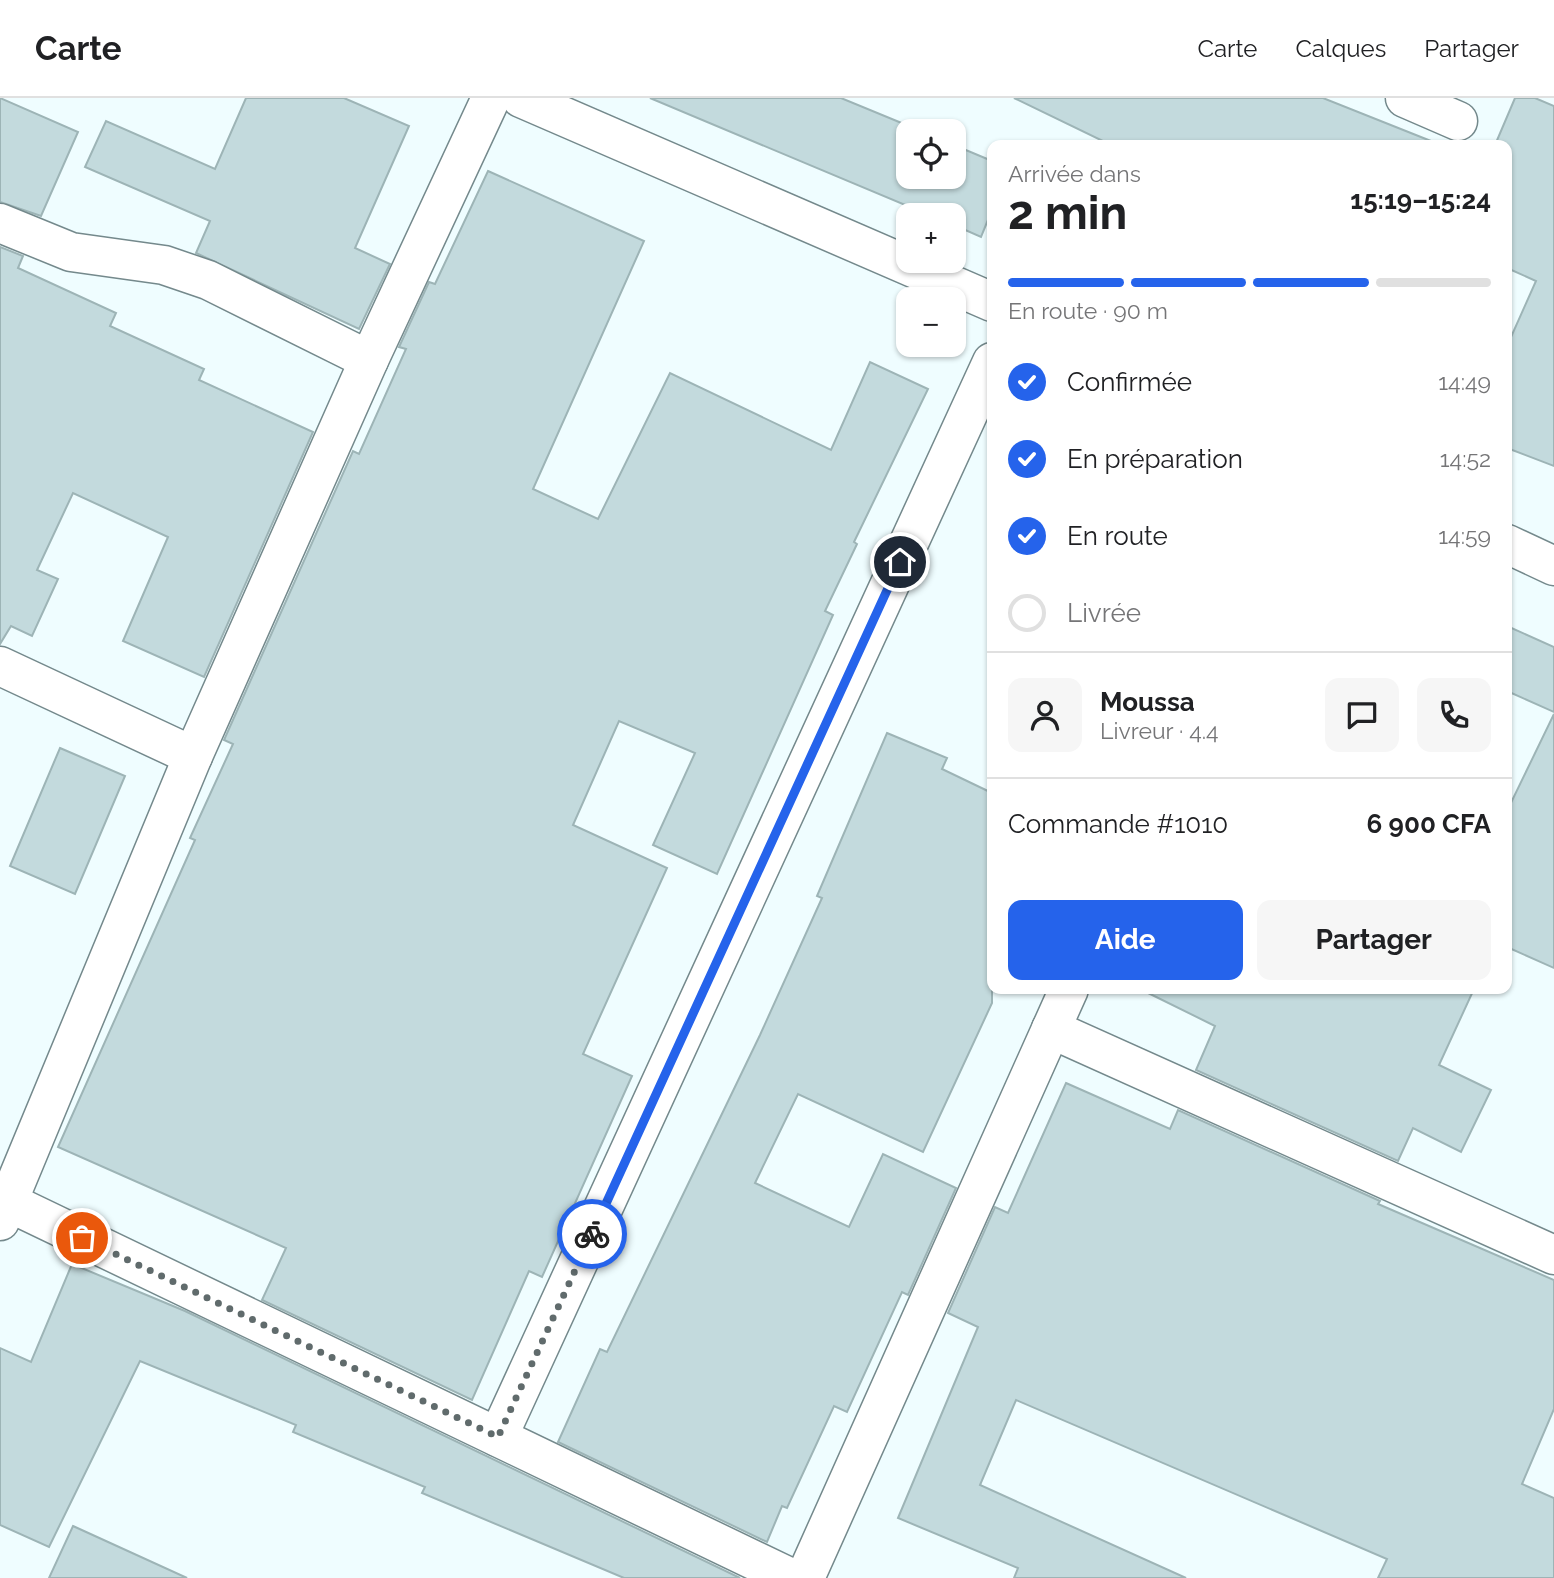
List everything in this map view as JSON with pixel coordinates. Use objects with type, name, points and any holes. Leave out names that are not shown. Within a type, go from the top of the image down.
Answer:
[{"type":"street","points":[[491,98],[369,360],[193,756],[4,1212],[498,1437],[791,1578]]},
{"type":"street","points":[[521,98],[987,300]]},
{"type":"street","points":[[1405,98],[1458,121]]},
{"type":"street","points":[[0,223],[71,252],[164,265],[208,280],[369,360]]},
{"type":"street","points":[[498,1437],[987,373]]},
{"type":"street","points":[[1512,546],[1554,566]]},
{"type":"street","points":[[0,666],[193,756]]},
{"type":"street","points":[[805,1578],[1067,994]]},
{"type":"street","points":[[1051,1029],[1554,1255]]},
{"type":"building","points":[[0,98],[78,132],[41,216],[0,202]]},
{"type":"building","points":[[246,98],[344,98],[409,126],[355,248],[390,264],[359,329],[196,253],[210,221],[85,167],[106,121],[215,169]]},
{"type":"building","points":[[650,98],[841,98],[896,121],[896,189],[966,189],[966,150],[987,159],[987,222],[981,237],[966,230],[966,203],[900,203]]},
{"type":"building","points":[[1014,98],[1323,98],[1428,140],[1101,140]]},
{"type":"building","points":[[1515,98],[1535,98],[1554,106],[1554,466],[1512,450],[1512,335],[1536,281],[1512,270],[1512,140],[1497,140]]},
{"type":"building","points":[[488,171],[644,241],[533,489],[598,519],[670,373],[831,450],[870,362],[928,389],[854,542],[857,544],[825,611],[833,615],[717,874],[653,845],[695,753],[619,721],[573,825],[667,868],[583,1054],[632,1076],[542,1277],[529,1271],[472,1400],[262,1300],[286,1248],[58,1147],[195,840],[190,838],[233,744],[224,740],[353,451],[359,454],[406,349],[399,347],[429,282],[435,284]]},
{"type":"building","points":[[0,247],[23,256],[18,268],[116,313],[110,326],[204,369],[199,380],[313,432],[204,677],[123,641],[168,537],[73,493],[37,570],[58,579],[32,636],[11,626],[0,644]]},
{"type":"building","points":[[1512,628],[1554,647],[1554,712],[1512,693]]},
{"type":"building","points":[[1554,714],[1554,968],[1512,949],[1512,801]]},
{"type":"building","points":[[887,733],[947,758],[942,769],[987,791],[987,994],[992,994],[992,1003],[923,1152],[798,1094],[755,1183],[849,1227],[883,1154],[956,1188],[908,1295],[902,1292],[847,1412],[834,1406],[787,1508],[782,1506],[767,1542],[558,1442],[600,1349],[607,1352],[760,1035],[822,898],[817,896]]},
{"type":"building","points":[[60,748],[125,776],[75,894],[10,866]]},
{"type":"building","points":[[1150,994],[1472,994],[1439,1065],[1491,1090],[1461,1152],[1413,1128],[1398,1161],[1196,1070],[1215,1026]]},
{"type":"building","points":[[1066,1083],[1170,1129],[1178,1110],[1380,1201],[1378,1204],[1554,1280],[1554,1409],[1522,1484],[1554,1498],[1554,1578],[1378,1578],[1387,1559],[1016,1400],[980,1485],[1186,1578],[1014,1578],[1018,1568],[898,1518],[978,1327],[948,1313],[995,1207],[1008,1213]]},
{"type":"building","points":[[72,1264],[185,1311],[740,1578],[624,1578],[422,1493],[425,1487],[293,1432],[296,1425],[140,1361],[49,1547],[0,1525],[0,1348],[31,1362]]},
{"type":"building","points":[[73,1526],[187,1578],[49,1578]]},
{"type":"way so far","points":[[82,1238],[498,1437],[592,1234]]},
{"type":"route","points":[[592,1234],[900,562]]}]
